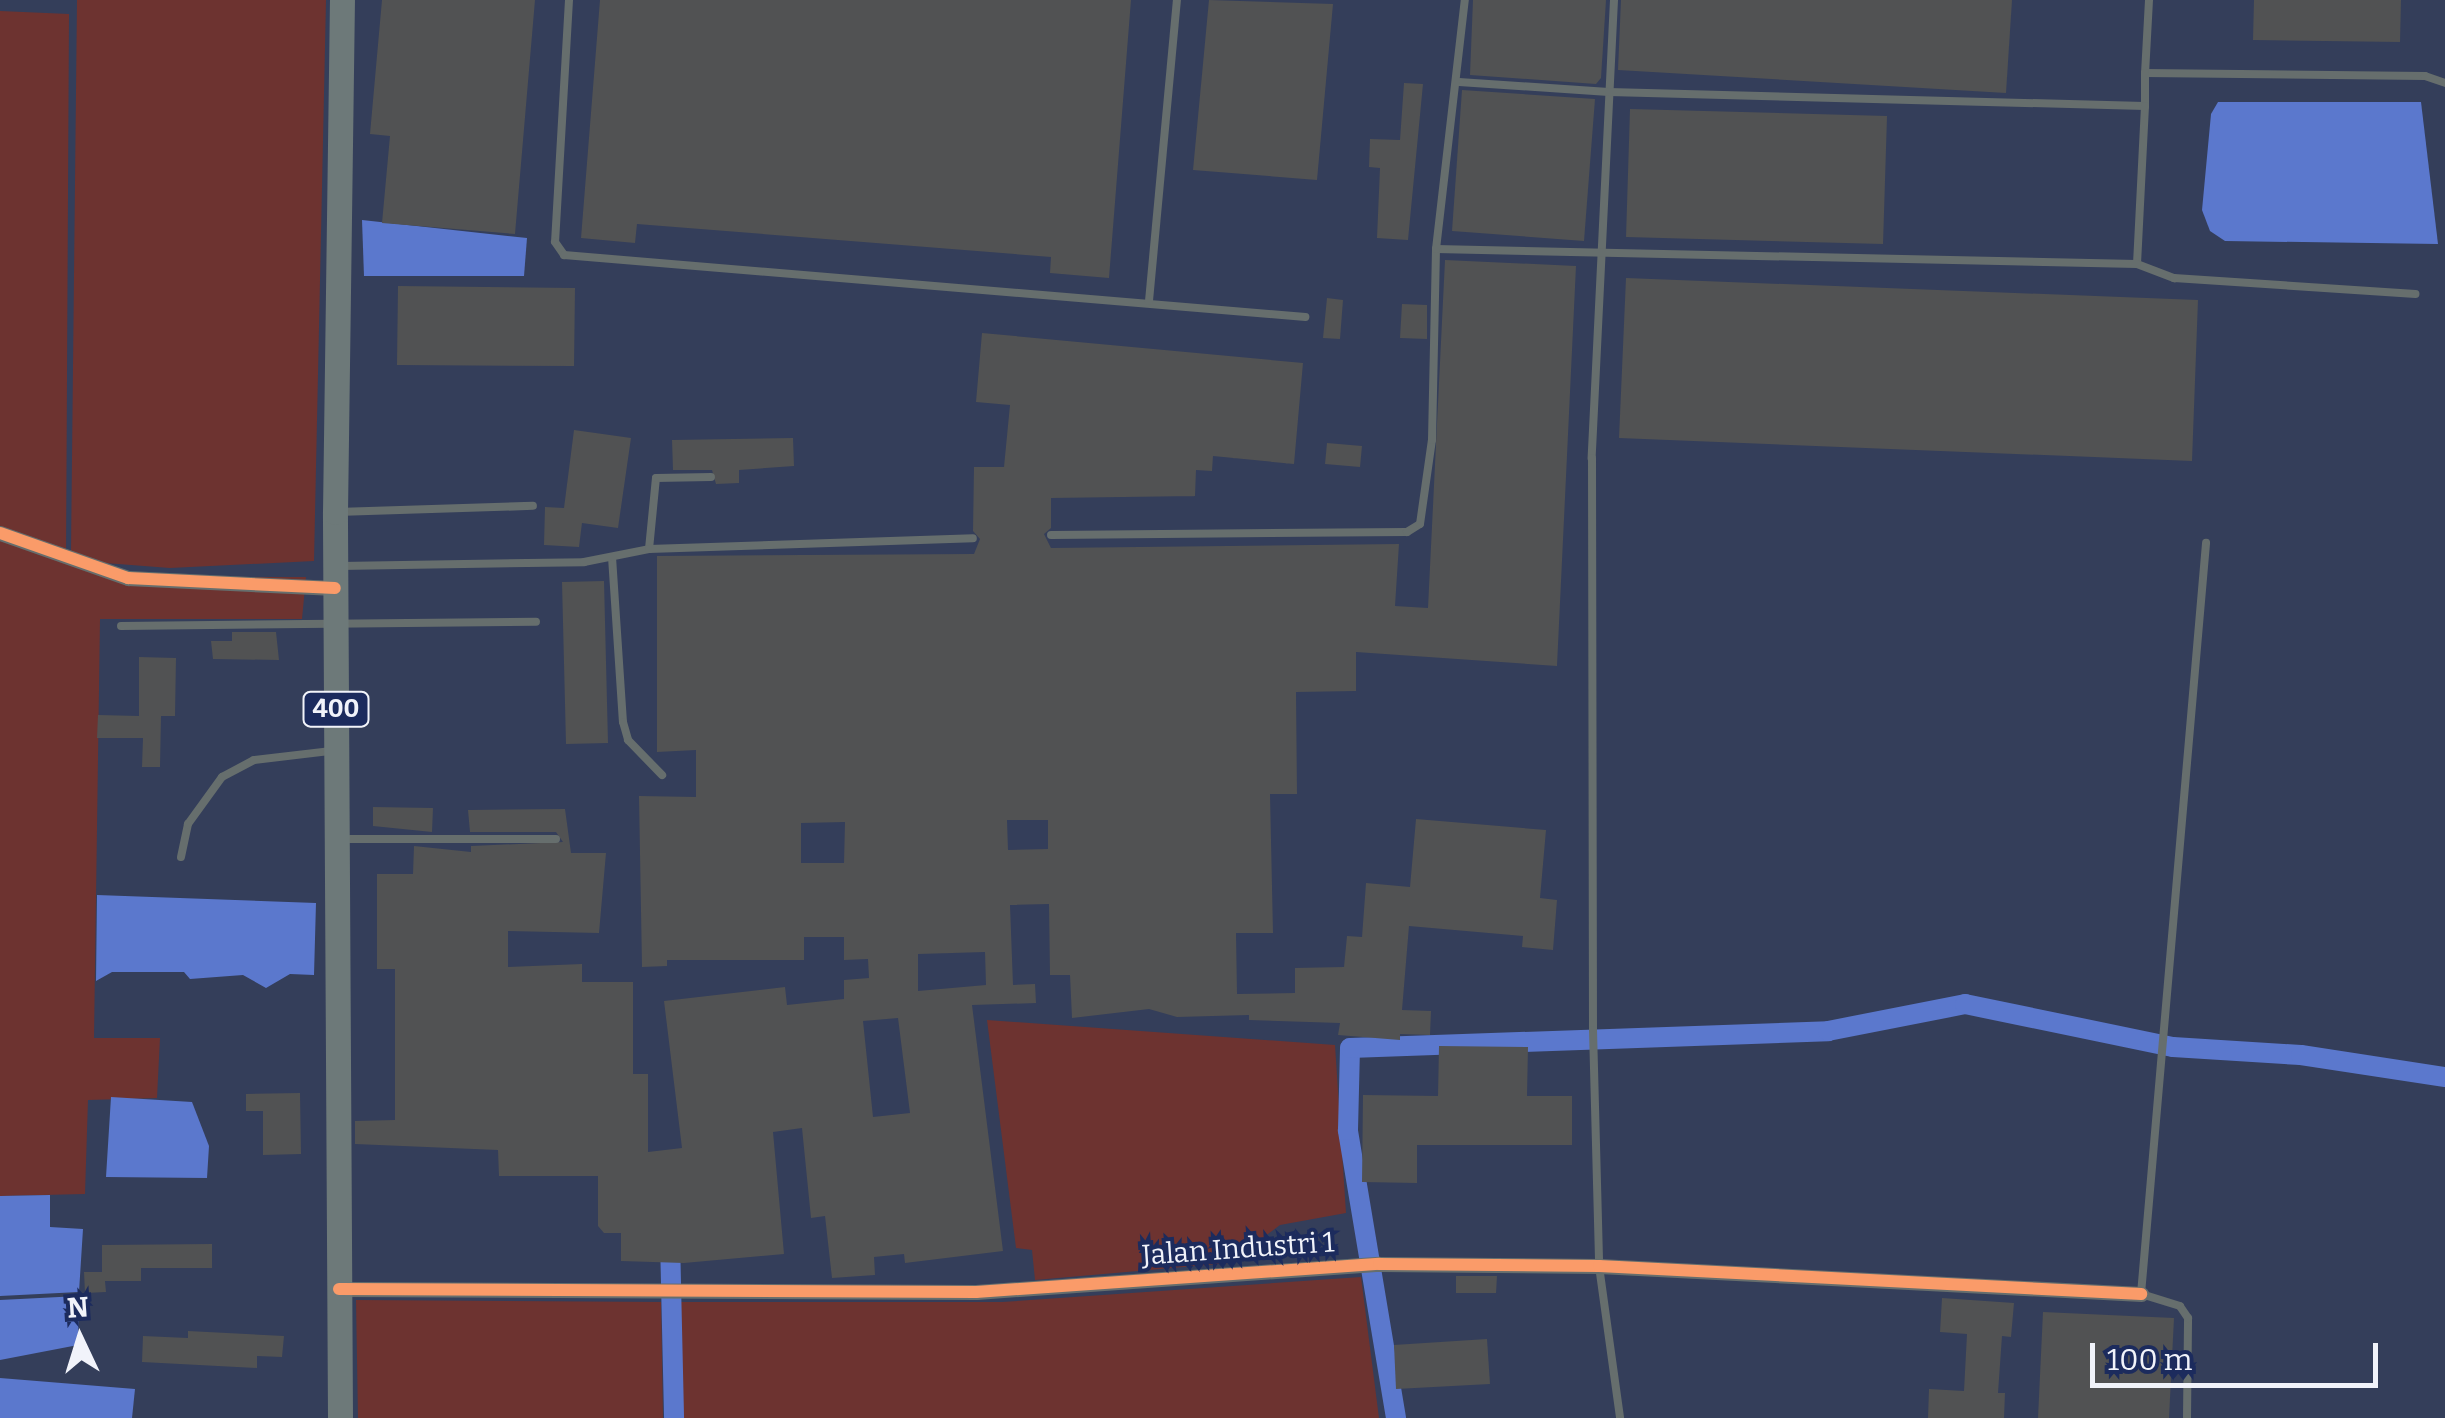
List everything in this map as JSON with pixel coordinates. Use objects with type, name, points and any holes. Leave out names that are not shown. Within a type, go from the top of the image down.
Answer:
[{"type":"main road","name":"400","points":[[340,1418],[335,512],[342,0]]},
{"type":"street","points":[[0,534],[128,578],[335,577]]},
{"type":"street","name":"Jalan Industri 1","points":[[339,1289],[976,1292],[1373,1264],[1599,1266],[2140,1294]]},
{"type":"lane","points":[[569,0],[555,242],[564,255],[1149,301],[1304,317]]},
{"type":"lane","points":[[1149,301],[1178,0]]},
{"type":"lane","points":[[1052,535],[1414,530],[1432,440],[1436,249],[1459,82],[1465,0]]},
{"type":"lane","points":[[1614,0],[1592,458],[1593,1030],[1599,1266],[1620,1418]]},
{"type":"lane","points":[[2137,264],[2149,0]]},
{"type":"lane","points":[[2145,73],[2425,76],[2445,83]]},
{"type":"lane","points":[[1459,82],[1609,92],[2145,106]]},
{"type":"lane","points":[[1436,249],[2137,264],[2191,280],[2415,294]]},
{"type":"lane","points":[[649,550],[656,478],[711,477]]},
{"type":"lane","points":[[335,512],[533,506]]},
{"type":"lane","points":[[335,577],[612,557],[649,550],[973,538]]},
{"type":"lane","points":[[2187,1418],[2188,1318],[2180,1306],[2140,1294],[2206,542]]},
{"type":"lane","points":[[612,557],[623,722],[628,740],[662,775]]},
{"type":"lane","points":[[121,626],[335,620],[536,622]]},
{"type":"lane","points":[[181,857],[188,824],[222,777],[254,760],[336,751]]},
{"type":"lane","points":[[336,839],[556,839]]},
{"type":"shaded area","points":[[77,0],[326,0],[314,561],[170,568],[105,563],[71,551]]},
{"type":"shaded area","points":[[0,11],[69,14],[66,559],[119,577],[306,577],[302,619],[100,619],[94,1038],[160,1038],[157,1098],[88,1100],[85,1194],[0,1196]]},
{"type":"shaded area","points":[[987,1020],[1335,1045],[1346,1213],[1280,1225],[1229,1263],[1035,1280],[1032,1250],[1016,1248]]},
{"type":"shaded area","points":[[1361,1277],[1379,1418],[681,1418],[681,1302],[1002,1302]]},
{"type":"shaded area","points":[[356,1300],[661,1302],[663,1418],[358,1418]]},
{"type":"water","points":[[2218,102],[2421,102],[2438,244],[2225,241],[2210,231],[2202,210],[2211,114]]},
{"type":"water","points":[[362,220],[527,238],[524,276],[364,276]]},
{"type":"water","points":[[97,895],[316,903],[314,975],[290,974],[266,988],[243,975],[190,979],[184,972],[112,972],[96,981]]},
{"type":"water","points":[[111,1097],[192,1102],[209,1146],[207,1178],[106,1177]]},
{"type":"water","points":[[50,1195],[50,1227],[83,1229],[79,1292],[0,1296],[0,1196]]},
{"type":"water","points":[[79,1296],[78,1345],[0,1360],[0,1300]]},
{"type":"water","points":[[0,1378],[135,1389],[132,1418],[0,1418]]},
{"type":"building","points":[[382,0],[535,0],[515,234],[382,223],[390,136],[370,134]]},
{"type":"building","points":[[600,0],[1131,0],[1109,278],[1050,273],[1051,257],[637,224],[635,243],[581,238]]},
{"type":"building","points":[[1209,0],[1333,4],[1317,180],[1193,170]]},
{"type":"building","points":[[1473,0],[1606,0],[1601,78],[1596,84],[1470,75]]},
{"type":"building","points":[[1621,0],[2012,0],[2006,93],[1618,70]]},
{"type":"building","points":[[2254,0],[2401,0],[2400,42],[2253,40]]},
{"type":"building","points":[[1404,83],[1423,84],[1408,240],[1377,238],[1380,168],[1369,167],[1370,139],[1400,140]]},
{"type":"building","points":[[1462,90],[1595,99],[1584,241],[1452,231]]},
{"type":"building","points":[[1630,109],[1887,116],[1883,244],[1626,237]]},
{"type":"building","points":[[1445,260],[1576,266],[1557,666],[1356,652],[1356,691],[1296,692],[1297,794],[1270,794],[1273,933],[1236,933],[1237,994],[1295,993],[1295,968],[1344,967],[1347,936],[1362,937],[1366,883],[1410,887],[1416,819],[1546,830],[1540,898],[1557,900],[1553,950],[1522,947],[1523,936],[1409,926],[1402,1010],[1431,1011],[1430,1035],[1400,1034],[1400,1040],[1338,1035],[1340,1023],[1249,1020],[1249,1015],[1177,1017],[1149,1009],[1072,1018],[1070,975],[1050,975],[1049,904],[1010,905],[1013,985],[1035,984],[1036,1003],[972,1005],[1003,1251],[905,1263],[904,1254],[874,1257],[875,1275],[832,1278],[825,1216],[811,1218],[802,1128],[773,1132],[784,1254],[684,1263],[621,1261],[621,1233],[604,1233],[598,1226],[598,1176],[499,1176],[498,1150],[355,1144],[355,1121],[395,1120],[395,969],[377,969],[377,874],[413,874],[414,846],[471,852],[471,846],[563,842],[556,832],[470,832],[468,810],[565,809],[571,853],[606,853],[599,933],[508,931],[508,967],[582,964],[582,982],[633,982],[633,1074],[648,1074],[648,1152],[682,1148],[664,1001],[785,987],[787,1005],[844,999],[844,980],[869,978],[868,959],[844,960],[844,937],[804,937],[804,960],[667,960],[667,966],[642,967],[639,796],[696,797],[696,750],[657,752],[657,556],[974,554],[980,539],[973,531],[974,467],[1004,467],[1010,405],[976,402],[982,333],[1303,363],[1294,464],[1213,456],[1212,471],[1196,470],[1195,496],[1051,498],[1051,528],[1044,534],[1051,548],[1399,544],[1395,606],[1428,608]],"holes":[[[1007,820],[1048,820],[1048,849],[1008,850]],[[845,822],[844,863],[801,863],[801,823]],[[985,952],[986,985],[918,991],[918,954]],[[898,1018],[910,1113],[873,1117],[863,1021]]]},
{"type":"building","points":[[1626,278],[2198,300],[2192,461],[1619,438]]},
{"type":"building","points":[[398,286],[575,288],[574,366],[397,365]]},
{"type":"building","points":[[1327,298],[1343,300],[1340,339],[1323,338]]},
{"type":"building","points":[[1402,304],[1427,305],[1427,339],[1400,338]]},
{"type":"building","points":[[574,430],[631,438],[618,528],[582,523],[579,547],[544,545],[545,507],[564,508]]},
{"type":"building","points":[[793,438],[794,466],[739,470],[739,483],[716,484],[712,470],[673,470],[672,440]]},
{"type":"building","points":[[1327,443],[1362,446],[1360,467],[1325,464]]},
{"type":"building","points":[[604,581],[608,743],[566,744],[562,582]]},
{"type":"building","points":[[232,632],[276,632],[279,660],[213,659],[211,641],[232,641]]},
{"type":"building","points":[[139,657],[176,658],[175,716],[161,716],[160,767],[142,767],[143,738],[97,738],[98,715],[139,716]]},
{"type":"building","points":[[373,807],[433,808],[432,832],[373,826]]},
{"type":"building","points":[[1439,1046],[1528,1047],[1527,1096],[1572,1096],[1572,1145],[1417,1145],[1417,1183],[1362,1182],[1363,1095],[1438,1096]]},
{"type":"building","points":[[300,1093],[301,1154],[263,1155],[263,1111],[246,1111],[246,1094]]},
{"type":"building","points":[[212,1244],[212,1268],[141,1268],[141,1281],[105,1281],[106,1292],[85,1293],[84,1272],[102,1272],[102,1245]]},
{"type":"building","points":[[1456,1276],[1497,1276],[1496,1293],[1456,1293]]},
{"type":"building","points":[[1942,1298],[2014,1303],[2011,1337],[2002,1336],[1998,1393],[2005,1393],[2004,1418],[1928,1418],[1929,1389],[1964,1391],[1967,1334],[1940,1332]]},
{"type":"building","points":[[2043,1312],[2174,1318],[2169,1418],[2038,1418]]},
{"type":"building","points":[[188,1331],[284,1336],[282,1357],[257,1356],[257,1368],[142,1362],[143,1336],[188,1338]]},
{"type":"building","points":[[1487,1339],[1490,1384],[1396,1389],[1394,1345]]},
{"type":"waterway","points":[[1396,1418],[1348,1130],[1350,1048],[1828,1031],[1965,1004],[2173,1047],[2301,1055],[2445,1077]]},
{"type":"waterway","points":[[670,1239],[674,1418]]},
{"type":"cycle path","points":[[0,533],[128,578],[335,588]]},
{"type":"cycle path","points":[[339,1289],[976,1292],[1379,1264],[1599,1266],[2141,1294]]}]
